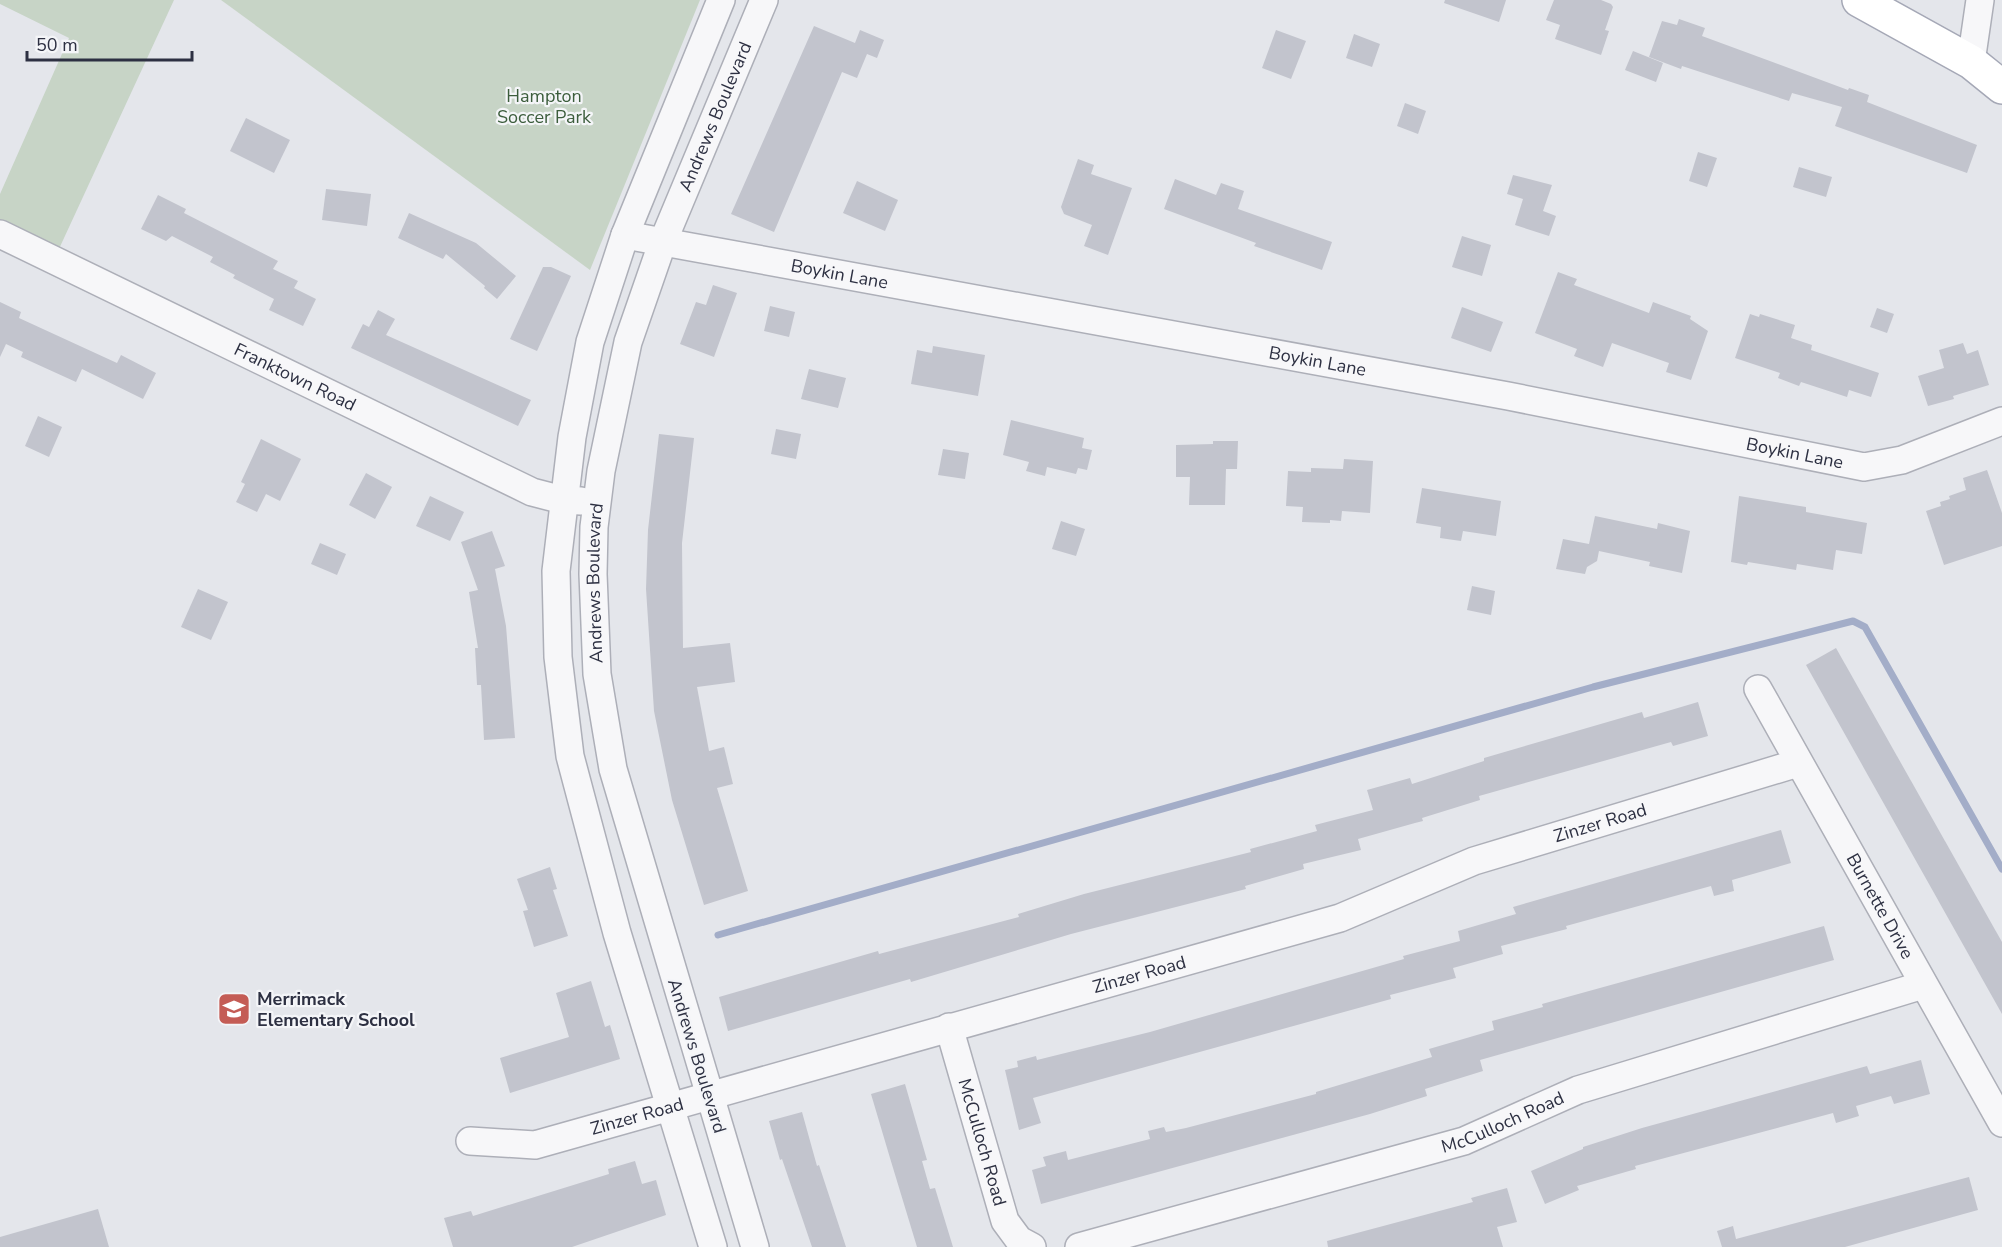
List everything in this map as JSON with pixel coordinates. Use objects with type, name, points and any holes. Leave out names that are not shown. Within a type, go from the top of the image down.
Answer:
[{"type":"main road","points":[[1859,0],[1971,62],[2002,87]]},
{"type":"street","name":"Andrews Boulevard","points":[[713,1247],[617,933],[570,756],[558,657],[556,592],[563,500],[590,342],[626,235],[721,0]]},
{"type":"street","name":"Andrews Boulevard","points":[[754,1247],[627,821],[604,726],[594,630],[593,574],[600,471],[628,342],[662,244],[764,0]]},
{"type":"street","points":[[1971,62],[1980,0]]},
{"type":"street","name":"Franktown Road","points":[[0,234],[532,492],[563,500],[597,502]]},
{"type":"street","name":"Boykin Lane","points":[[626,235],[662,244],[826,271],[1462,388],[1864,467],[1902,460],[2002,421]]},
{"type":"street","name":"Burnette Drive","points":[[1758,689],[2002,1123]]},
{"type":"street","name":"Zinzer Road","points":[[470,1141],[535,1144],[1340,918],[1474,861],[1798,763]]},
{"type":"street","name":"McCulloch Road","points":[[1079,1247],[1464,1141],[1578,1090],[1923,985]]},
{"type":"street","name":"McCulloch Road","points":[[949,1027],[1005,1221],[1019,1240],[1032,1247]]},
{"type":"green space","points":[[0,0],[174,0],[58,251],[0,223],[0,194],[69,38],[0,4]]},
{"type":"green space","name":"Hampton Soccer Park","points":[[221,0],[700,0],[590,270]]},
{"type":"building","points":[[1445,0],[1506,0],[1499,22],[1444,3]]},
{"type":"building","points":[[1554,0],[1601,0],[1611,4],[1613,7],[1605,30],[1609,31],[1601,55],[1555,39],[1560,25],[1546,20]]},
{"type":"building","points":[[1679,19],[1705,28],[1702,36],[1848,90],[1849,88],[1869,95],[1867,102],[1977,145],[1967,173],[1835,126],[1842,107],[1792,93],[1789,101],[1682,66],[1681,69],[1649,57],[1662,21],[1677,25]]},
{"type":"building","points":[[814,26],[855,43],[860,30],[884,40],[877,58],[867,54],[857,78],[842,72],[774,232],[731,214]]},
{"type":"building","points":[[1276,30],[1306,41],[1291,79],[1262,68]]},
{"type":"building","points":[[1354,34],[1380,44],[1372,67],[1346,58]]},
{"type":"building","points":[[1633,51],[1663,63],[1656,82],[1625,70]]},
{"type":"building","points":[[1405,103],[1426,111],[1418,134],[1397,126]]},
{"type":"building","points":[[246,118],[290,140],[274,173],[230,151]]},
{"type":"building","points":[[1698,152],[1717,158],[1707,187],[1689,181]]},
{"type":"building","points":[[1078,159],[1094,165],[1091,174],[1132,188],[1108,255],[1084,246],[1092,225],[1064,214],[1061,207]]},
{"type":"building","points":[[1799,167],[1832,177],[1826,197],[1793,187]]},
{"type":"building","points":[[1513,175],[1552,185],[1543,211],[1556,216],[1549,236],[1515,225],[1523,199],[1507,194]]},
{"type":"building","points":[[1175,179],[1216,195],[1221,183],[1244,191],[1238,209],[1332,242],[1322,270],[1254,246],[1256,243],[1164,209]]},
{"type":"building","points":[[857,181],[898,200],[885,231],[843,213]]},
{"type":"building","points":[[326,189],[371,194],[367,226],[322,220]]},
{"type":"building","points":[[158,195],[186,209],[184,213],[278,261],[273,269],[298,281],[294,288],[316,299],[303,326],[269,310],[274,299],[233,278],[235,275],[210,262],[213,257],[172,236],[166,241],[141,229]]},
{"type":"building","points":[[409,213],[476,243],[516,276],[497,299],[484,288],[485,286],[446,254],[443,259],[398,238]]},
{"type":"building","points":[[1462,236],[1491,245],[1482,276],[1452,267]]},
{"type":"building","points":[[543,267],[551,267],[571,276],[537,351],[510,339]]},
{"type":"building","points":[[1558,272],[1577,279],[1574,285],[1649,313],[1653,302],[1691,316],[1690,319],[1708,331],[1691,380],[1666,372],[1669,363],[1612,343],[1603,367],[1574,356],[1577,349],[1535,333]]},
{"type":"building","points":[[713,285],[737,293],[714,357],[680,344],[696,302],[706,305]]},
{"type":"building","points":[[0,302],[21,312],[19,318],[117,363],[121,355],[156,373],[143,399],[82,369],[76,382],[21,357],[23,352],[6,344],[0,357]]},
{"type":"building","points":[[770,306],[795,312],[789,337],[764,331]]},
{"type":"building","points":[[1462,307],[1503,322],[1491,352],[1451,338]]},
{"type":"building","points":[[1877,308],[1894,314],[1887,333],[1870,327]]},
{"type":"building","points":[[378,310],[395,319],[386,335],[531,400],[518,426],[351,348],[363,324],[369,327]]},
{"type":"building","points":[[1750,314],[1759,317],[1760,314],[1795,325],[1791,338],[1812,345],[1811,350],[1879,373],[1871,397],[1849,390],[1847,397],[1801,382],[1799,386],[1778,378],[1780,373],[1735,358]]},
{"type":"building","points":[[1963,343],[1967,354],[1978,350],[1989,385],[1953,396],[1954,399],[1928,406],[1918,376],[1944,368],[1939,350]]},
{"type":"building","points":[[933,346],[985,355],[978,396],[911,384],[917,350],[932,353]]},
{"type":"building","points":[[809,369],[846,378],[838,408],[801,399]]},
{"type":"building","points":[[38,416],[62,427],[49,457],[25,446]]},
{"type":"building","points":[[1011,420],[1084,438],[1082,448],[1092,450],[1087,470],[1078,468],[1076,474],[1047,467],[1045,476],[1026,471],[1029,462],[1003,455]]},
{"type":"building","points":[[776,429],[801,434],[796,459],[771,454]]},
{"type":"building","points":[[659,434],[694,438],[682,543],[683,648],[730,643],[735,682],[697,687],[709,751],[724,747],[733,784],[717,788],[748,891],[704,905],[672,800],[654,711],[646,589],[648,530]]},
{"type":"building","points":[[261,439],[301,459],[280,501],[266,494],[257,512],[236,502],[245,484],[241,482]]},
{"type":"building","points":[[1213,441],[1238,441],[1237,469],[1226,469],[1225,505],[1189,505],[1190,477],[1176,477],[1176,445],[1213,444]]},
{"type":"building","points":[[943,449],[969,453],[965,479],[938,475]]},
{"type":"building","points":[[1344,459],[1373,461],[1370,513],[1342,511],[1341,521],[1302,522],[1303,507],[1286,506],[1288,471],[1311,472],[1311,468],[1343,469]]},
{"type":"building","points":[[1987,470],[2002,513],[2002,546],[1944,565],[1926,511],[1941,506],[1940,502],[1950,499],[1949,496],[1966,490],[1963,478]]},
{"type":"building","points":[[366,473],[392,487],[375,519],[349,505]]},
{"type":"building","points":[[1422,488],[1501,501],[1496,536],[1463,531],[1461,541],[1440,538],[1441,527],[1416,523]]},
{"type":"building","points":[[430,496],[464,512],[450,541],[416,526]]},
{"type":"building","points":[[1739,496],[1806,507],[1806,512],[1867,523],[1862,554],[1836,550],[1833,570],[1797,564],[1796,570],[1748,562],[1747,565],[1731,562]]},
{"type":"building","points":[[1595,516],[1657,529],[1658,523],[1690,531],[1682,573],[1649,566],[1650,562],[1599,551],[1597,561],[1587,567],[1585,574],[1556,569],[1563,539],[1589,544]]},
{"type":"building","points":[[1061,521],[1085,529],[1076,556],[1052,549]]},
{"type":"building","points":[[492,531],[505,566],[495,569],[506,626],[515,738],[484,740],[481,685],[477,685],[475,648],[478,648],[469,592],[478,590],[461,542]]},
{"type":"building","points":[[320,543],[346,554],[337,575],[311,564]]},
{"type":"building","points":[[1472,586],[1495,591],[1491,615],[1467,610]]},
{"type":"building","points":[[198,589],[228,602],[211,640],[181,627]]},
{"type":"building","points":[[1836,648],[2002,942],[2002,1014],[1806,665]]},
{"type":"building","points":[[1698,702],[1708,736],[1673,746],[1671,742],[1479,796],[1480,800],[1422,818],[1423,821],[1358,839],[1361,850],[1303,864],[1304,869],[1245,886],[1246,889],[1071,934],[911,982],[910,979],[728,1031],[719,997],[878,951],[879,954],[1019,917],[1018,914],[1084,894],[1251,852],[1250,849],[1317,831],[1315,825],[1373,810],[1367,790],[1410,778],[1412,784],[1484,761],[1484,758],[1642,712],[1644,718]]},
{"type":"building","points":[[1781,830],[1791,863],[1732,880],[1734,891],[1714,896],[1711,886],[1566,926],[1567,929],[1501,946],[1503,954],[1453,968],[1456,978],[1390,995],[1391,999],[1033,1098],[1041,1123],[1019,1130],[1005,1070],[1018,1067],[1017,1061],[1036,1056],[1037,1060],[1150,1032],[1404,959],[1403,956],[1460,941],[1458,931],[1516,914],[1513,907]]},
{"type":"building","points":[[550,867],[557,889],[553,890],[568,936],[534,947],[523,911],[528,910],[517,879]]},
{"type":"building","points":[[1824,926],[1834,960],[1480,1060],[1483,1071],[1425,1089],[1427,1096],[1370,1114],[1041,1204],[1032,1170],[1046,1166],[1043,1157],[1066,1151],[1068,1160],[1150,1139],[1148,1131],[1164,1127],[1166,1132],[1186,1128],[1316,1094],[1316,1092],[1432,1057],[1429,1049],[1494,1030],[1492,1021],[1543,1007],[1542,1004]]},
{"type":"building","points":[[591,981],[605,1027],[610,1025],[620,1059],[510,1093],[500,1058],[569,1037],[556,993]]},
{"type":"building","points":[[1921,1060],[1930,1094],[1894,1104],[1891,1096],[1856,1106],[1859,1116],[1836,1123],[1833,1113],[1635,1166],[1636,1169],[1577,1186],[1579,1190],[1545,1204],[1531,1171],[1583,1149],[1583,1147],[1642,1128],[1867,1066],[1870,1074]]},
{"type":"building","points":[[905,1084],[927,1160],[922,1161],[930,1189],[935,1188],[953,1247],[917,1247],[871,1094]]},
{"type":"building","points":[[802,1112],[817,1166],[819,1165],[846,1247],[812,1247],[782,1159],[780,1160],[769,1121]]},
{"type":"building","points":[[635,1161],[642,1184],[656,1180],[666,1215],[572,1247],[453,1247],[444,1218],[471,1211],[473,1216],[609,1174],[608,1169]]},
{"type":"building","points":[[1969,1177],[1978,1210],[1845,1247],[1722,1247],[1717,1231],[1733,1226],[1736,1239]]},
{"type":"building","points":[[1507,1188],[1517,1222],[1497,1227],[1503,1247],[1328,1247],[1327,1241],[1473,1202],[1471,1198]]},
{"type":"building","points":[[98,1209],[109,1247],[0,1247],[0,1237]]},
{"type":"waterway","points":[[718,935],[1593,687],[1853,621],[1865,627],[2002,869]]},
{"type":"place","name":"Merrimack Elementary School","points":[[234,1009]]}]
